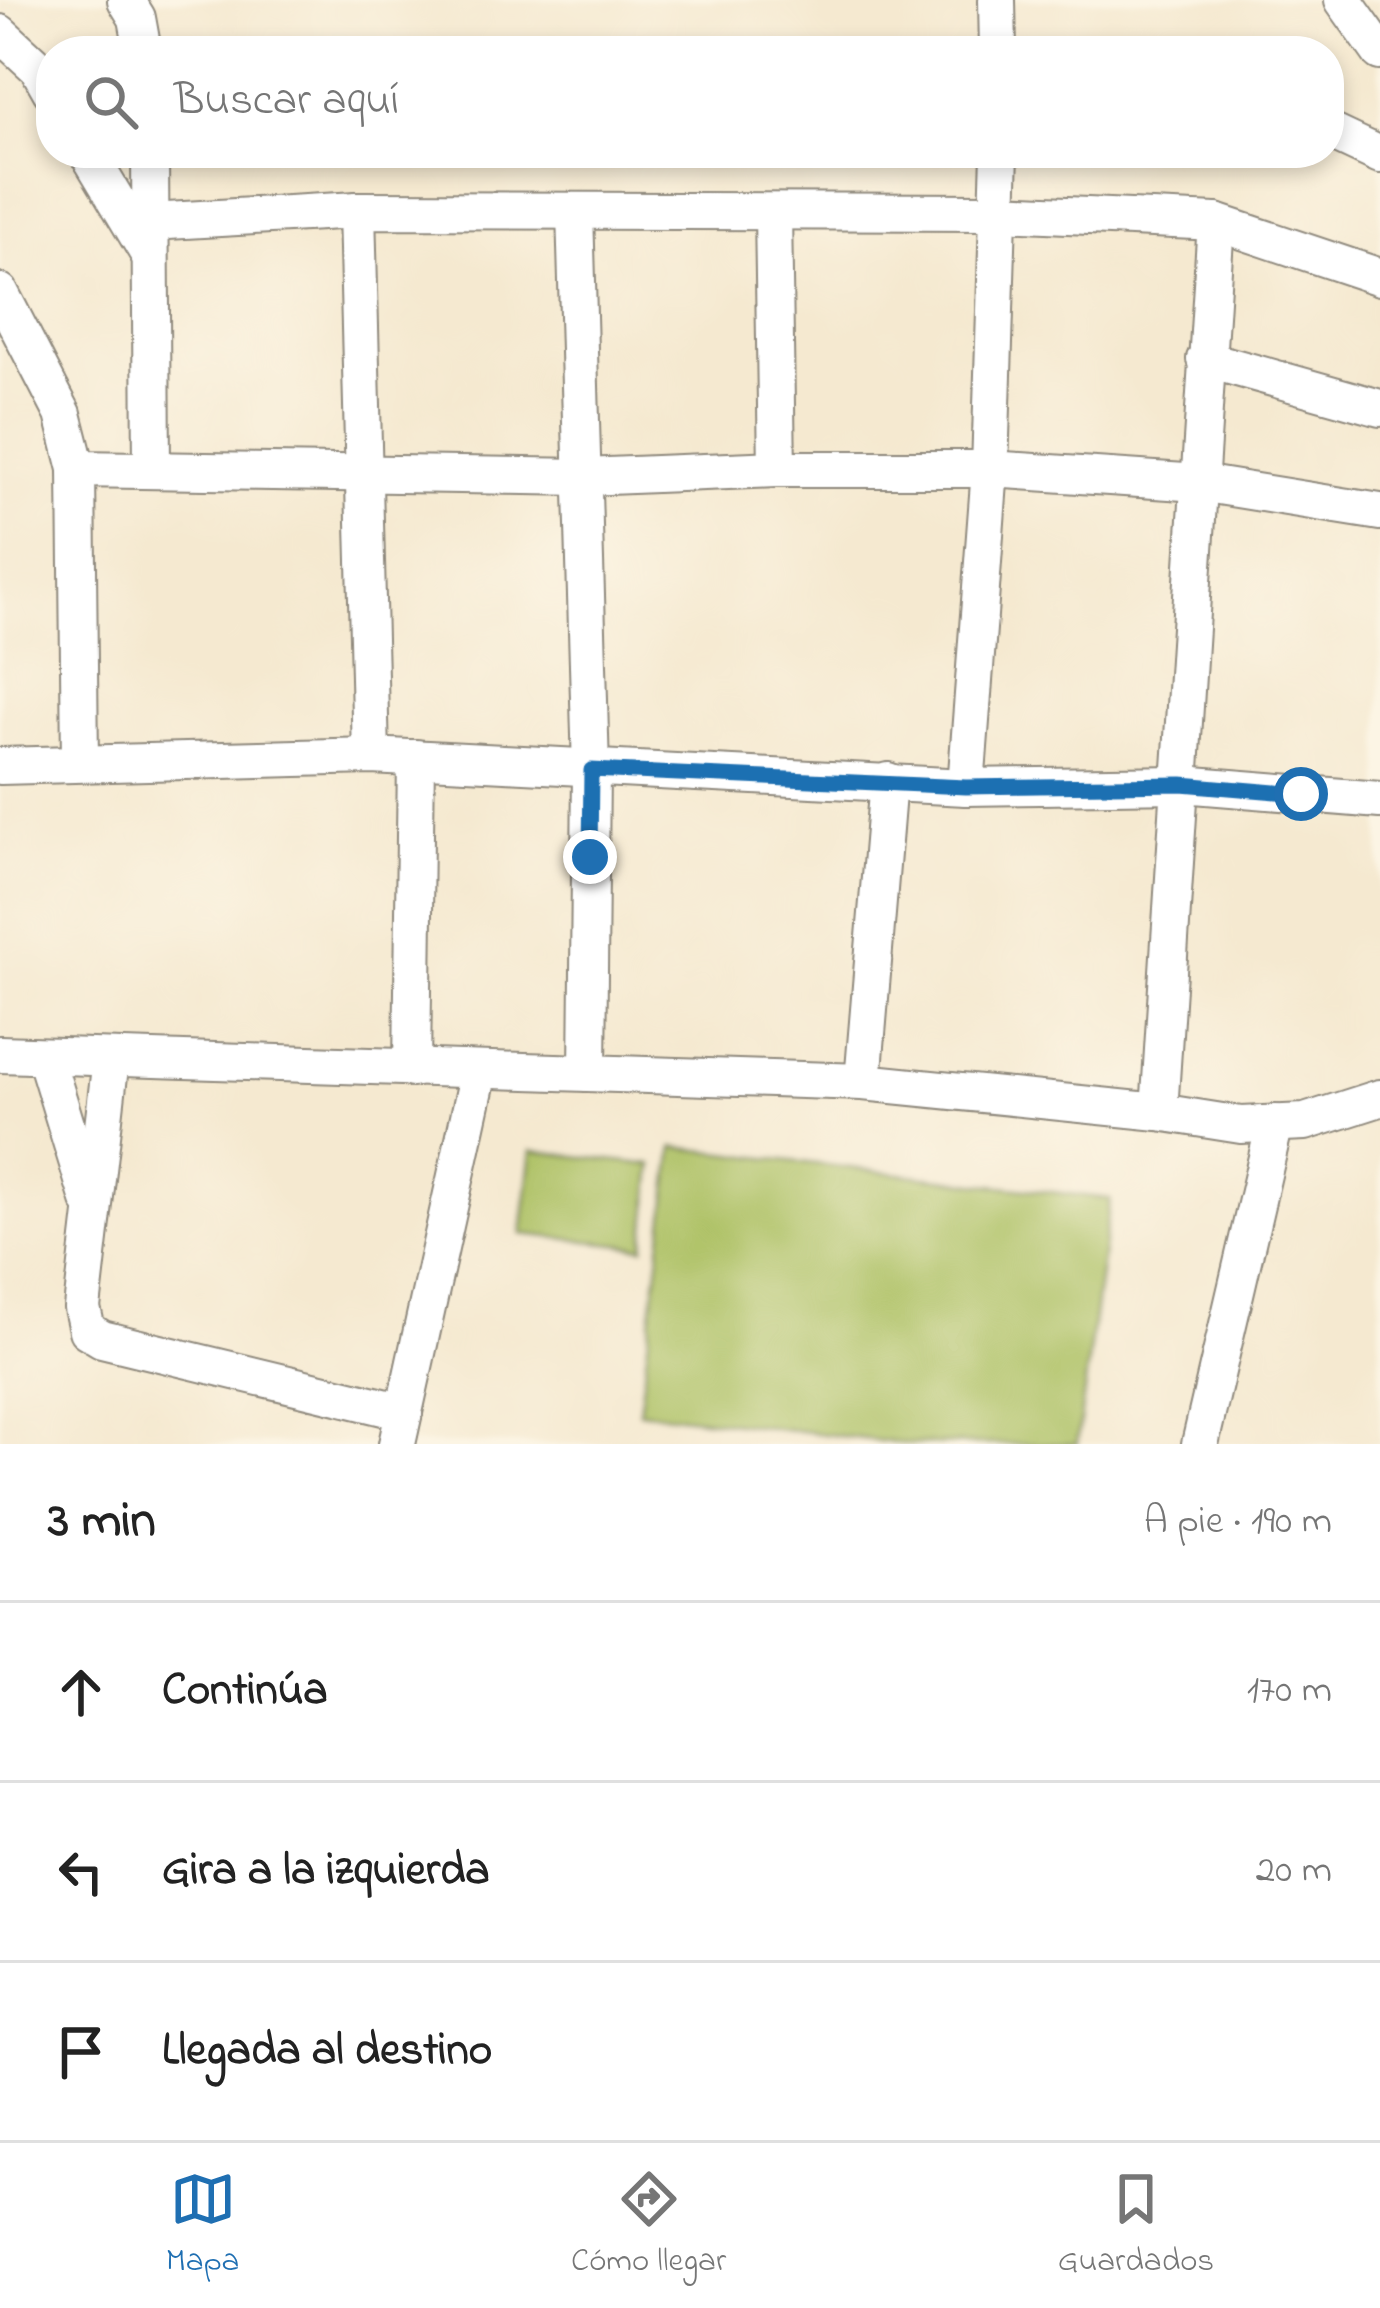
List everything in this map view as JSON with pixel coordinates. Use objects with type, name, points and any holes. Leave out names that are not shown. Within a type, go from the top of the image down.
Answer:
[{"type":"street","points":[[126,0],[140,36]]},
{"type":"street","points":[[997,0],[998,36]]},
{"type":"street","points":[[1343,0],[1380,52]]},
{"type":"street","points":[[0,33],[36,66]]},
{"type":"street","points":[[1344,138],[1380,155]]},
{"type":"street","points":[[99,168],[150,239]]},
{"type":"street","points":[[150,168],[152,470]]},
{"type":"street","points":[[966,787],[990,469],[1000,168]]},
{"type":"street","points":[[150,239],[357,210],[1001,212],[1216,222],[1380,278]]},
{"type":"street","points":[[357,210],[371,756]]},
{"type":"street","points":[[574,211],[591,770],[588,1073]]},
{"type":"street","points":[[773,212],[777,469]]},
{"type":"street","points":[[1160,1112],[1216,222]]},
{"type":"street","points":[[0,292],[63,414],[77,469],[80,763]]},
{"type":"street","points":[[1205,359],[1380,408]]},
{"type":"street","points":[[77,469],[584,477],[777,469],[990,469],[1200,483],[1380,512]]},
{"type":"street","points":[[0,766],[371,756],[966,787],[1182,784],[1380,800]]},
{"type":"street","points":[[412,1069],[416,758]]},
{"type":"street","points":[[863,1082],[888,781]]},
{"type":"street","points":[[0,1054],[863,1082],[1160,1112],[1241,1125],[1305,1122],[1380,1098]]},
{"type":"street","points":[[45,1056],[94,1215]]},
{"type":"street","points":[[111,1058],[82,1308],[87,1330],[102,1339],[401,1428],[479,1071]]},
{"type":"street","points":[[1200,1444],[1275,1123]]},
{"type":"green space","points":[[674,1147],[1110,1199],[1077,1444],[905,1444],[639,1411]]},
{"type":"green space","points":[[532,1151],[653,1165],[644,1247],[522,1234]]},
{"type":"route","points":[[590,857],[591,770],[966,787],[1182,784],[1301,794]]}]
